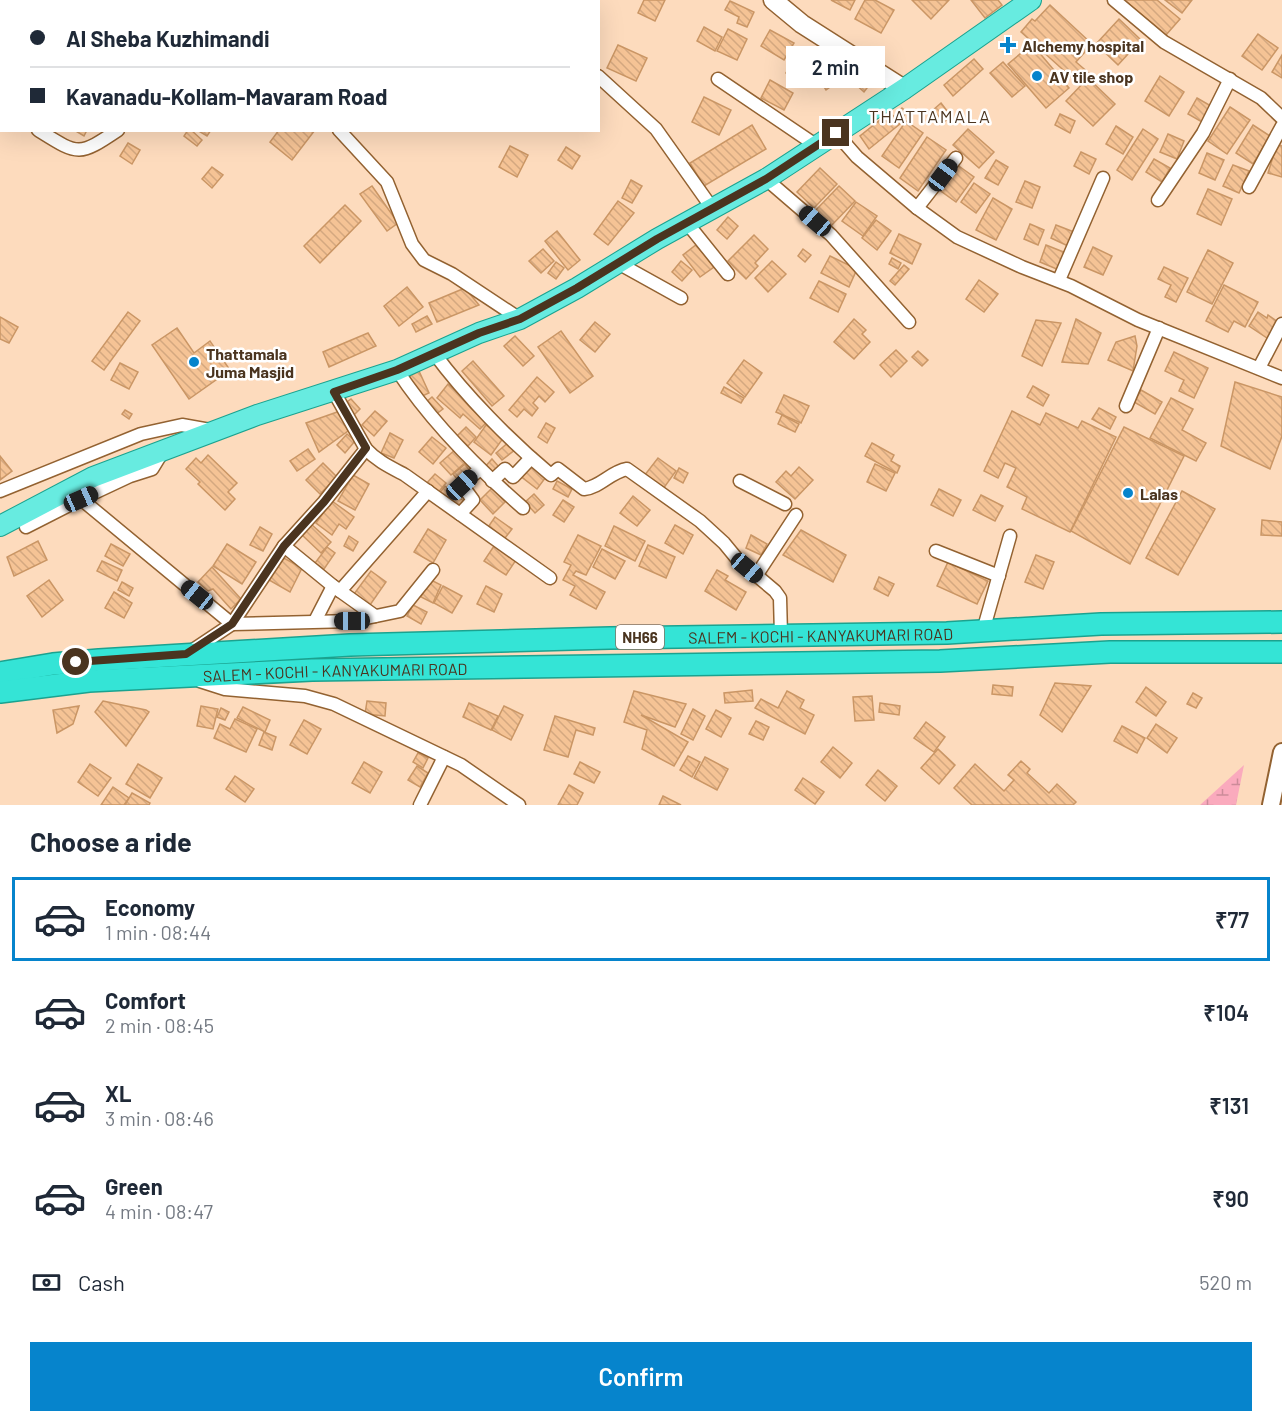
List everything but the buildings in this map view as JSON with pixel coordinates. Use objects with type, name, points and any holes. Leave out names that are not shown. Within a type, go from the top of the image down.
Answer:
[{"type":"highway","name":"SALEM - KOCHI - KANYAKUMARI ROAD","points":[[0,673],[64,663],[350,645],[983,631],[1101,624],[1282,622]]},
{"type":"highway","name":"SALEM - KOCHI - KANYAKUMARI ROAD","points":[[0,692],[89,681],[312,670],[940,661],[1110,652],[1282,652]]},
{"type":"main road","points":[[773,0],[802,24],[904,89]]},
{"type":"main road","points":[[0,526],[93,477],[258,415],[397,370],[434,352],[520,319],[577,288],[711,208],[766,179],[904,89],[1031,0]]},
{"type":"street","points":[[1114,0],[1164,42],[1261,98],[1282,118]]},
{"type":"street","points":[[600,78],[656,129],[711,208]]},
{"type":"street","points":[[718,79],[817,146]]},
{"type":"street","points":[[1158,200],[1203,133],[1230,79]]},
{"type":"street","points":[[1249,187],[1282,126]]},
{"type":"street","points":[[41,132],[74,150],[92,148],[115,132]]},
{"type":"street","points":[[341,132],[387,183],[412,244],[424,260],[452,274],[520,319]]},
{"type":"street","points":[[836,133],[857,157],[917,208],[957,237],[1022,267],[1059,280],[1159,328],[1282,378]]},
{"type":"street","points":[[917,208],[956,158]]},
{"type":"street","points":[[1059,280],[1103,178]]},
{"type":"street","points":[[766,179],[831,235],[909,322]]},
{"type":"street","points":[[687,223],[728,274]]},
{"type":"street","points":[[618,262],[681,298]]},
{"type":"street","points":[[1259,368],[1282,324]]},
{"type":"street","points":[[1126,406],[1159,328]]},
{"type":"street","points":[[434,352],[446,369],[531,458],[551,475],[558,469],[584,489],[594,488],[611,474],[627,469],[700,521],[780,598],[781,635]]},
{"type":"street","points":[[397,370],[417,400],[480,469],[523,508]]},
{"type":"street","points":[[334,392],[366,448],[380,462],[405,475],[550,578]]},
{"type":"street","points":[[0,491],[141,434],[182,425],[217,431]]},
{"type":"street","points":[[186,654],[232,624],[284,546],[324,502],[366,448]]},
{"type":"street","points":[[26,527],[81,499],[152,469],[164,450]]},
{"type":"street","points":[[492,481],[505,469],[513,477],[531,458]]},
{"type":"street","points":[[460,514],[473,500],[462,485],[480,469]]},
{"type":"street","points":[[741,481],[785,504]]},
{"type":"street","points":[[315,621],[336,589],[428,491]]},
{"type":"street","points":[[81,499],[232,624],[352,621],[400,611],[433,570]]},
{"type":"street","points":[[756,576],[796,516]]},
{"type":"street","points":[[983,631],[1010,536]]},
{"type":"street","points":[[284,546],[336,589],[375,616]]},
{"type":"street","points":[[936,551],[999,576]]},
{"type":"street","points":[[184,675],[225,689],[305,696],[334,704],[461,765],[519,805]]},
{"type":"street","points":[[1271,805],[1282,752]]},
{"type":"street","points":[[420,805],[444,757]]},
{"type":"green space","points":[[1244,765],[1236,805],[1200,805]]},
{"type":"place","name":"Alchemy hospital","points":[[1008,45]]},
{"type":"place","name":"AV tile shop","points":[[1037,76]]},
{"type":"place","name":"Thattamala Juma Masjid","points":[[194,362]]},
{"type":"place","name":"Lalas","points":[[1128,493]]},
{"type":"district","name":"THATTAMALA","points":[[930,116]]},
{"type":"route","points":[[76,662],[186,654],[232,624],[284,546],[324,502],[366,448],[334,392],[397,370],[479,333],[520,319],[577,288],[711,208],[766,179],[836,133]]}]
